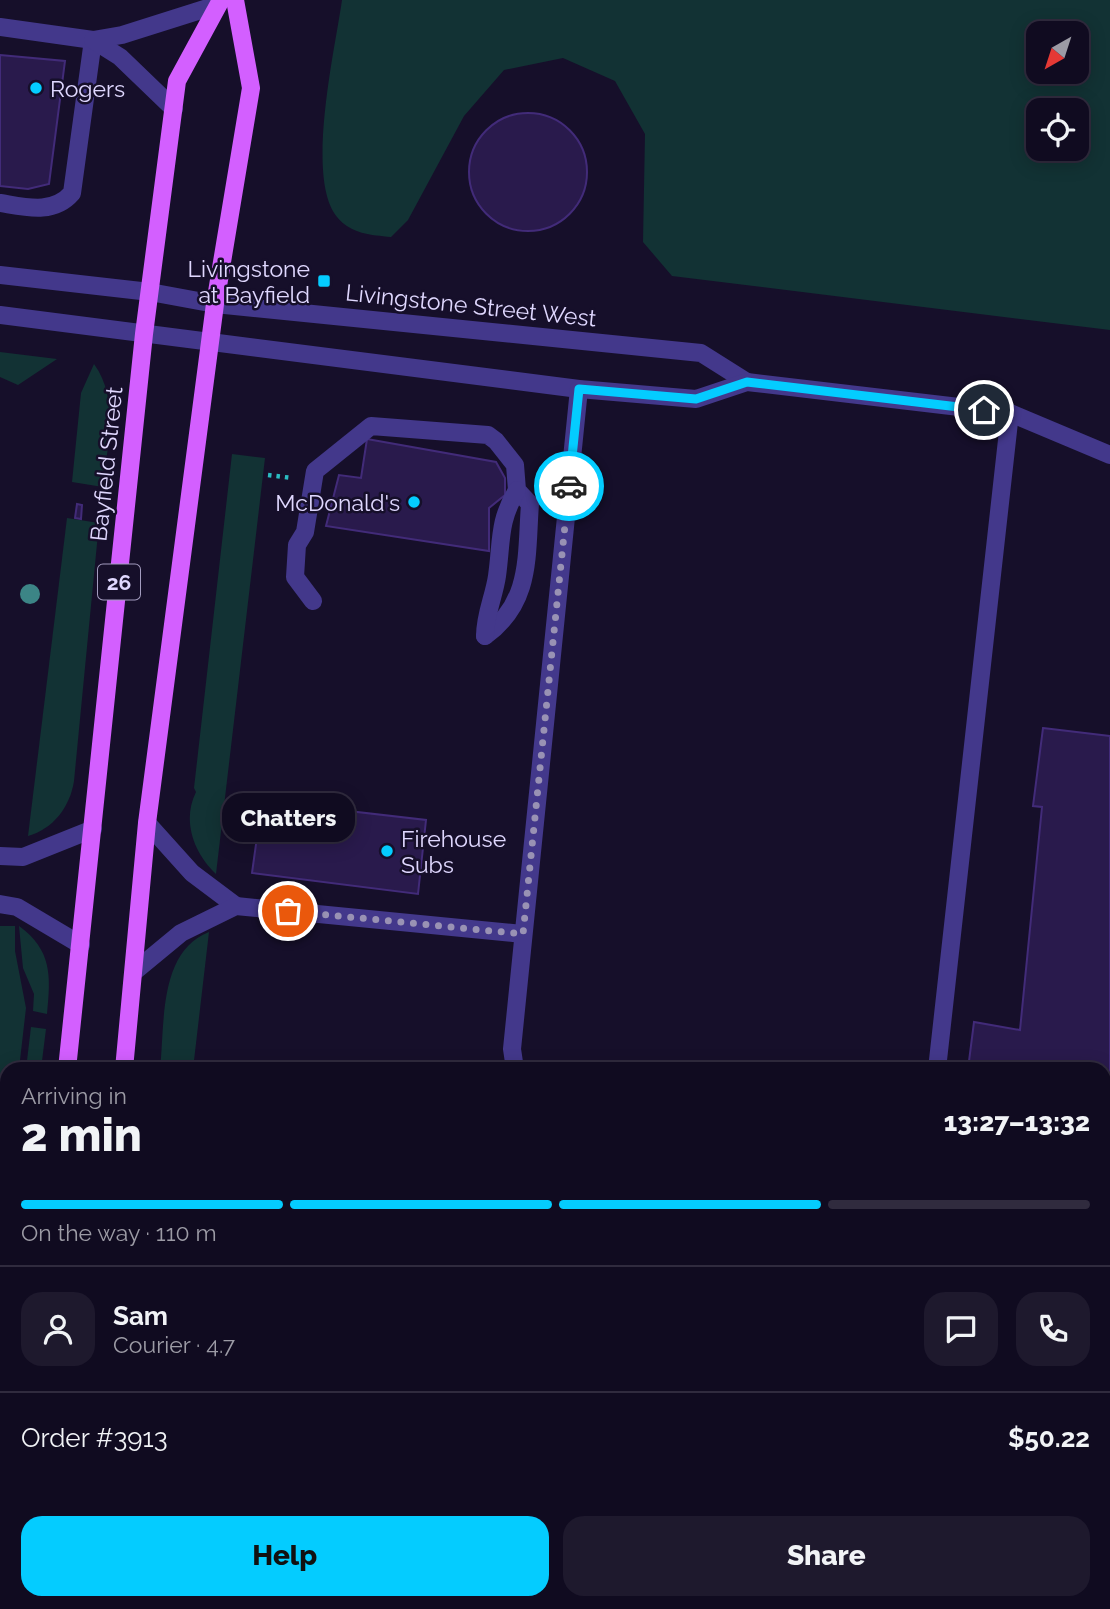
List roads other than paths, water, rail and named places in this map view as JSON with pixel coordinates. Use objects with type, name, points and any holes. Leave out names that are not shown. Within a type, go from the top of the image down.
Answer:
[{"type":"main road","points":[[125,1062],[147,823],[215,304],[251,88],[235,0]]},
{"type":"main road","name":"Bayfield Street","points":[[68,1062],[144,334],[177,81],[219,3]]},
{"type":"street","points":[[0,27],[93,40],[132,32],[219,3]]},
{"type":"street","points":[[93,40],[120,57],[174,109]]},
{"type":"street","points":[[0,203],[47,208],[63,203],[72,193],[93,40]]},
{"type":"street","name":"Livingstone Street West","points":[[0,275],[150,292],[215,304],[701,353],[747,382]]},
{"type":"street","name":"Livingstone Street West","points":[[0,315],[211,345],[579,389],[696,399],[747,382],[1010,413],[1110,455]]},
{"type":"street","points":[[514,1062],[512,1049],[523,934],[579,389]]},
{"type":"street","points":[[938,1062],[1010,413]]},
{"type":"street","points":[[313,601],[295,577],[297,545],[305,532],[315,471],[372,426],[488,435],[515,466],[517,490],[503,513],[497,578],[485,617],[485,636],[500,625],[517,603],[524,584],[530,504],[517,490]]},
{"type":"street","points":[[147,823],[192,873],[236,906],[523,934]]},
{"type":"street","points":[[0,856],[23,857],[93,829]]},
{"type":"street","points":[[0,904],[17,907],[81,944]]},
{"type":"street","points":[[135,971],[181,933],[236,906]]},
{"type":"place","name":"Rogers","points":[[36,88]]},
{"type":"place","name":"Livingstone at Bayfield","points":[[324,281]]},
{"type":"place","name":"McDonald's","points":[[414,502]]},
{"type":"place","name":"Firehouse Subs","points":[[387,851]]},
{"type":"place","name":"Chatters","points":[[288,911]]}]
